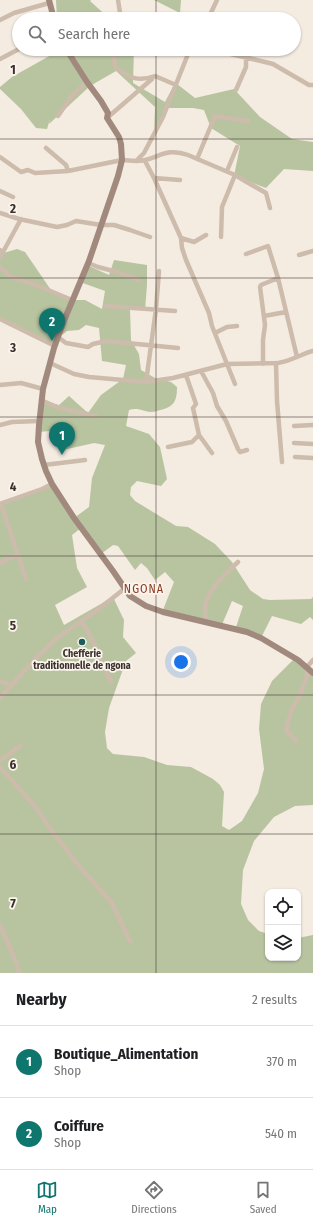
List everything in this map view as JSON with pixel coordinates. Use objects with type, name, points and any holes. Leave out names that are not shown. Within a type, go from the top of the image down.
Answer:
[{"type":"street","points":[[118,0],[120,12]]},
{"type":"street","points":[[210,0],[216,1],[211,12]]},
{"type":"street","points":[[17,12],[49,2],[52,12]]},
{"type":"street","points":[[0,20],[12,14]]},
{"type":"street","points":[[0,58],[12,52]]},
{"type":"street","points":[[70,56],[86,82],[101,101],[108,113],[108,118],[119,137],[122,160],[118,176],[88,263],[58,337],[43,389],[38,442],[44,465],[52,484],[74,518],[130,596],[146,606],[171,614],[236,629],[256,636],[298,660],[313,673]]},
{"type":"street","points":[[114,56],[115,66],[135,79],[148,79],[154,76],[176,85]]},
{"type":"street","points":[[136,161],[144,153],[157,129],[187,56]]},
{"type":"street","points":[[238,56],[273,64],[309,85],[313,85]]},
{"type":"street","points":[[236,90],[246,67],[246,58]]},
{"type":"street","points":[[108,118],[154,76]]},
{"type":"street","points":[[58,116],[71,97],[86,82]]},
{"type":"street","points":[[197,159],[215,116],[248,121]]},
{"type":"street","points":[[227,171],[237,147]]},
{"type":"street","points":[[46,148],[66,165],[68,171]]},
{"type":"street","points":[[0,157],[21,172],[28,170],[35,173],[68,171],[122,160],[144,161],[158,155],[171,152],[181,152],[235,174],[266,194],[270,208]]},
{"type":"street","points":[[144,161],[154,178],[181,238],[182,248],[186,260],[209,313],[215,333],[235,384]]},
{"type":"street","points":[[221,237],[222,207],[235,174]]},
{"type":"street","points":[[154,178],[180,180]]},
{"type":"street","points":[[0,191],[13,196]]},
{"type":"street","points":[[0,213],[56,227],[67,225],[76,221],[101,225],[114,225],[150,237]]},
{"type":"street","points":[[0,258],[2,251],[21,219]]},
{"type":"street","points":[[181,238],[194,242],[206,235]]},
{"type":"street","points":[[246,254],[268,246],[278,278],[297,357]]},
{"type":"street","points":[[299,255],[313,251]]},
{"type":"street","points":[[88,263],[139,280]]},
{"type":"street","points":[[0,267],[11,277],[36,285],[72,300]]},
{"type":"street","points":[[146,382],[156,309],[159,272]]},
{"type":"street","points":[[263,364],[263,340],[265,326],[260,298],[260,285],[278,278]]},
{"type":"street","points":[[106,306],[175,311]]},
{"type":"street","points":[[264,316],[286,312]]},
{"type":"street","points":[[0,319],[55,346]]},
{"type":"street","points":[[215,333],[227,327],[237,326]]},
{"type":"street","points":[[58,337],[66,343],[88,347],[93,344],[106,342],[178,348]]},
{"type":"street","points":[[50,363],[74,374],[89,377],[146,382],[186,375],[227,364],[263,364],[284,362],[313,352]]},
{"type":"street","points":[[276,363],[277,401],[282,462]]},
{"type":"street","points":[[201,371],[213,393],[217,406],[226,421],[238,449],[240,452],[247,450]]},
{"type":"street","points":[[186,375],[196,404],[193,408],[200,435],[212,453]]},
{"type":"street","points":[[0,385],[21,383],[43,389]]},
{"type":"street","points":[[42,400],[59,408],[96,416]]},
{"type":"street","points":[[0,425],[12,422],[39,421]]},
{"type":"street","points":[[294,426],[313,425]]},
{"type":"street","points":[[168,447],[192,442],[200,435]]},
{"type":"street","points":[[294,443],[313,444]]},
{"type":"street","points":[[296,457],[313,458]]},
{"type":"street","points":[[44,465],[85,460]]},
{"type":"street","points":[[26,578],[0,504],[52,484]]},
{"type":"street","points":[[0,563],[18,554]]},
{"type":"street","points":[[208,623],[204,615],[206,600],[215,583],[238,562]]},
{"type":"street","points":[[0,698],[34,660],[57,638],[124,589]]},
{"type":"street","points":[[81,621],[91,637],[111,682]]},
{"type":"street","points":[[296,741],[286,730],[291,711],[300,695],[307,676],[307,667],[313,660]]},
{"type":"street","points":[[0,681],[12,686]]},
{"type":"street","points":[[0,761],[21,745]]},
{"type":"street","points":[[0,767],[34,805],[52,832],[78,865],[112,902],[130,941]]},
{"type":"street","points":[[0,926],[16,962],[19,973]]},
{"type":"green space","points":[[56,0],[91,0],[90,1],[102,12],[57,12]]},
{"type":"green space","points":[[154,0],[181,0],[180,12]]},
{"type":"green space","points":[[49,56],[134,56],[133,83],[165,102],[187,60],[177,84],[195,98],[234,89],[260,117],[292,139],[313,142],[313,171],[284,169],[266,188],[234,176],[240,146],[211,128],[204,110],[193,108],[167,108],[154,134],[155,107],[116,71],[90,86],[49,124],[50,119],[47,129],[36,128],[21,109],[0,89],[0,87],[12,77]]},
{"type":"green space","points":[[17,249],[25,252],[51,290],[72,300],[85,300],[102,309],[105,291],[80,282],[87,265],[109,275],[114,260],[147,265],[145,310],[130,309],[131,340],[139,354],[141,370],[155,378],[171,382],[177,387],[177,392],[174,403],[165,409],[151,412],[138,409],[129,410],[126,426],[149,434],[160,447],[167,479],[161,486],[137,481],[131,487],[130,495],[135,501],[176,526],[188,527],[215,544],[232,562],[250,590],[263,599],[311,599],[313,597],[313,620],[310,617],[301,624],[272,616],[261,638],[235,630],[243,606],[232,601],[221,627],[163,610],[174,582],[165,572],[155,580],[147,568],[141,563],[135,570],[118,546],[113,545],[101,554],[81,528],[72,535],[77,568],[87,587],[55,605],[64,625],[113,597],[124,620],[123,637],[136,653],[126,661],[109,708],[105,732],[107,748],[113,754],[144,757],[167,765],[191,767],[213,779],[220,785],[224,792],[222,826],[229,830],[242,821],[258,793],[264,769],[259,729],[261,704],[272,681],[297,656],[313,672],[313,805],[295,806],[274,817],[254,841],[243,870],[241,904],[248,920],[259,931],[265,933],[265,961],[301,961],[301,937],[313,935],[313,973],[0,973],[0,504],[52,484],[74,518],[89,507],[92,478],[105,445],[94,443],[63,450],[61,430],[39,432],[41,400],[59,405],[69,396],[88,413],[101,395],[123,379],[126,365],[102,361],[99,328],[86,325],[79,330],[67,331],[58,338],[54,348],[15,324],[0,319],[0,254]]},
{"type":"place","name":"Coiffure","points":[[52,341]]},
{"type":"place","name":"Boutique_Alimentation","points":[[62,455]]},
{"type":"place","name":"Chefferie traditionnelle de ngona","points":[[82,642]]},
{"type":"district","name":"NGONA","points":[[144,589]]}]
